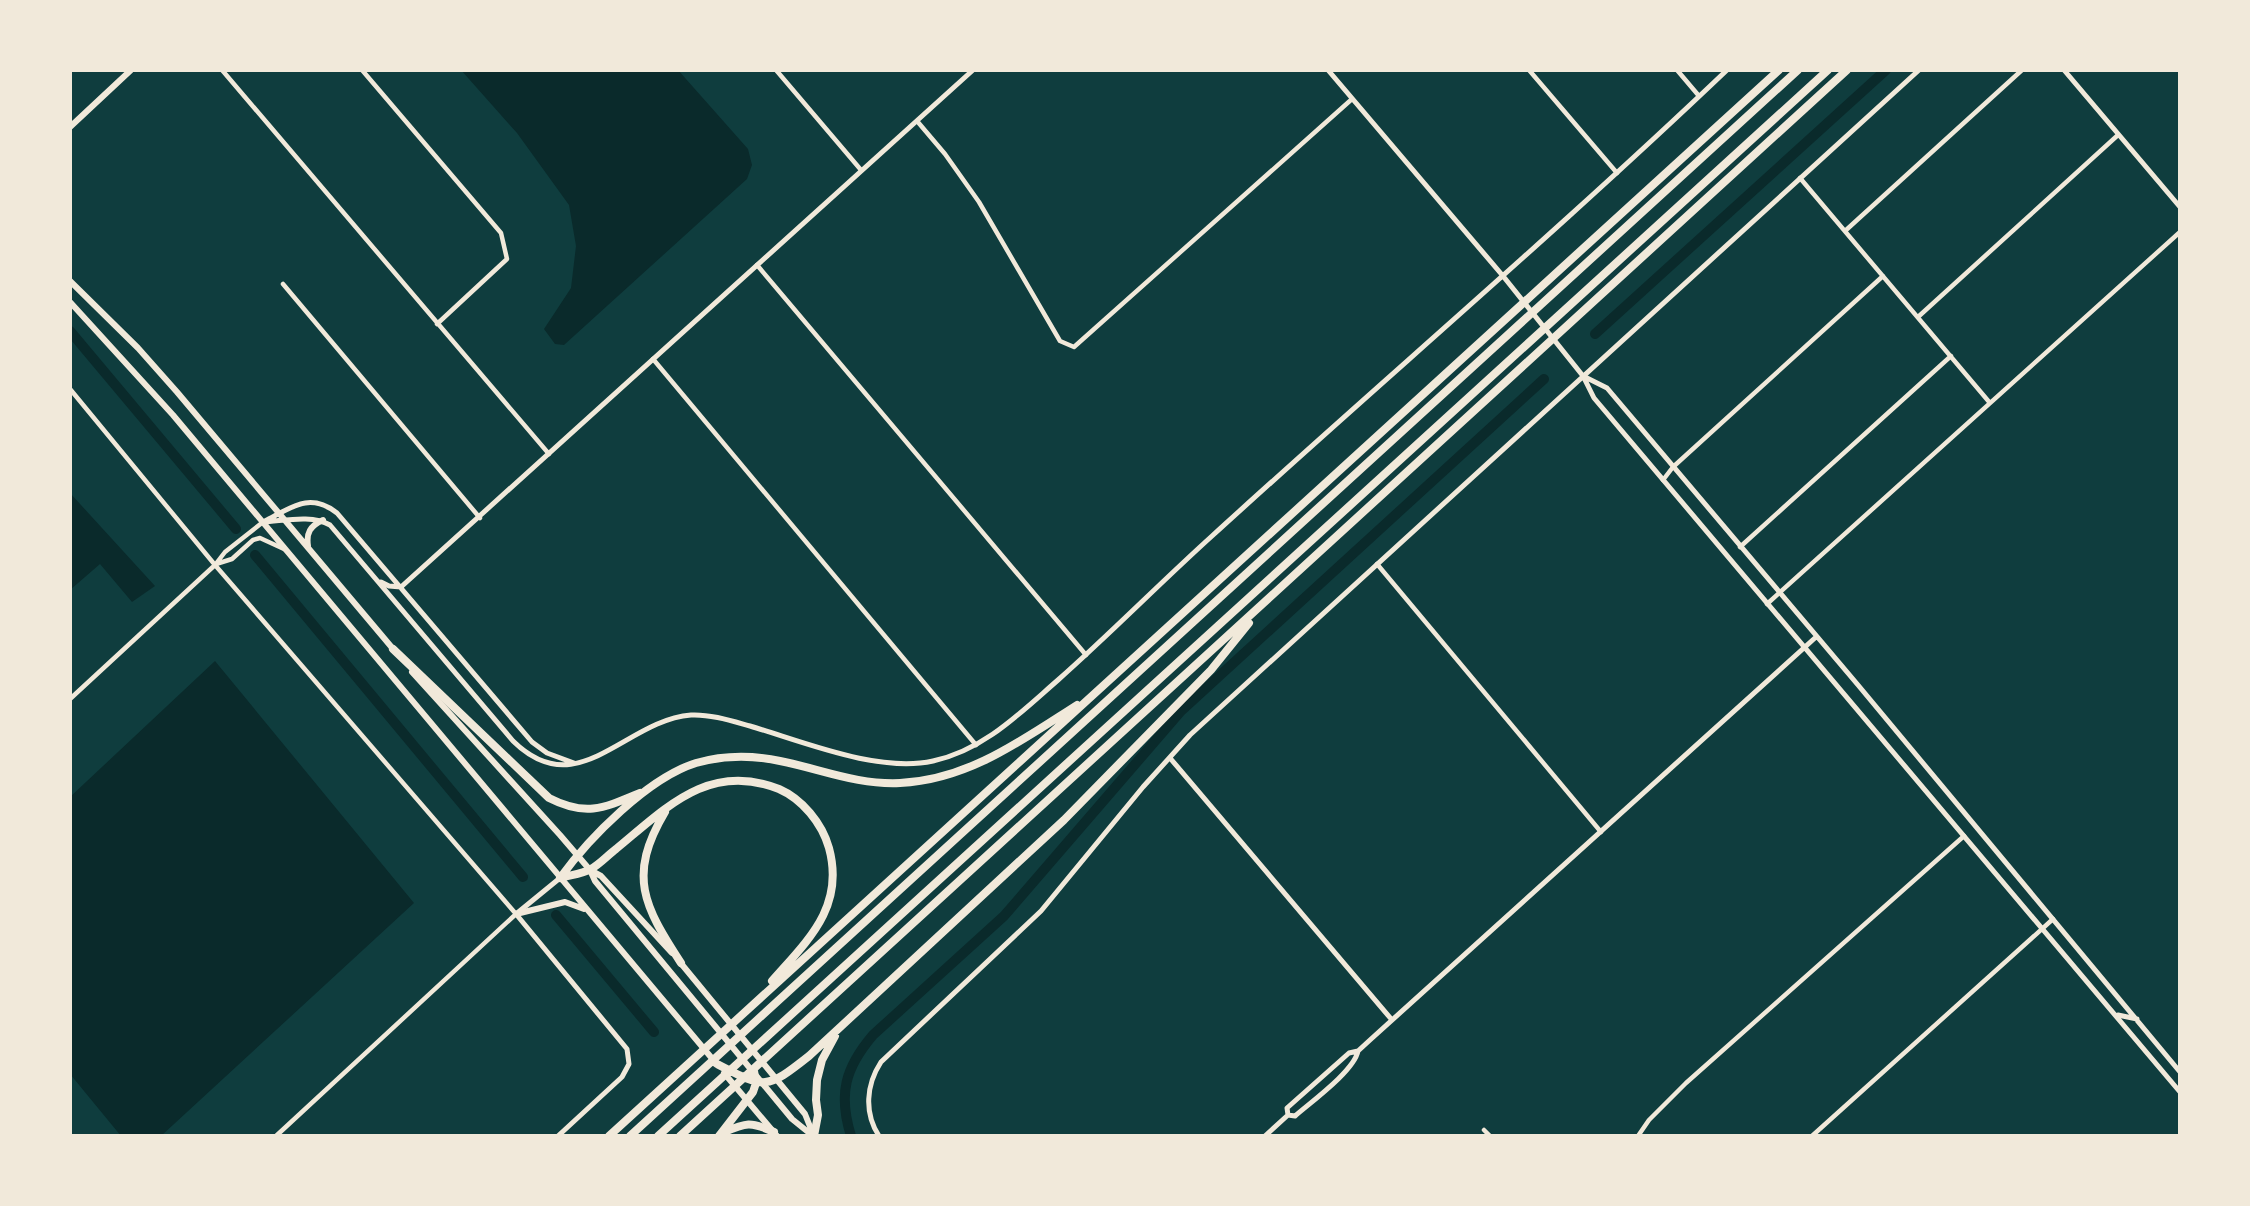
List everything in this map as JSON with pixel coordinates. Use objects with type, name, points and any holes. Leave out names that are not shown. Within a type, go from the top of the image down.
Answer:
[{"type":"highway","points":[[609,1136],[1779,70]]},
{"type":"highway","points":[[631,1136],[1798,70]]},
{"type":"highway","points":[[658,1136],[1828,70]]},
{"type":"highway","points":[[680,1136],[1847,70]]},
{"type":"highway","points":[[717,1064],[760,1083],[778,1080],[809,1056],[1065,820],[1211,670],[1269,599]]},
{"type":"highway","points":[[393,649],[549,798],[578,810],[592,810],[649,789]]},
{"type":"highway","points":[[560,878],[577,855],[616,816],[649,789],[681,768],[697,762],[737,756],[757,757],[784,761],[866,782],[901,783],[936,778],[959,772],[1004,751],[1095,694]]},
{"type":"highway","points":[[560,878],[590,870],[668,806],[698,788],[723,781],[746,779],[784,791],[802,804],[817,822],[827,841],[833,863],[830,904],[821,923],[747,1010]]},
{"type":"highway","points":[[668,806],[655,828],[643,873],[651,915],[681,963]]},
{"type":"highway","points":[[814,1136],[818,1115],[817,1080],[822,1060],[839,1030]]},
{"type":"highway","points":[[754,1071],[760,1083]]},
{"type":"highway","points":[[720,1135],[760,1083]]},
{"type":"highway","points":[[720,1135],[747,1124],[758,1125],[775,1135]]},
{"type":"main road","points":[[70,127],[131,70]]},
{"type":"main road","points":[[70,281],[138,348],[393,649],[590,870],[595,881],[754,1071]]},
{"type":"main road","points":[[70,302],[151,390],[263,522],[775,1135]]},
{"type":"main road","points":[[309,548],[309,531],[323,520]]},
{"type":"main road","points":[[590,870],[601,876],[681,963],[805,1114],[814,1136]]},
{"type":"main road","points":[[516,914],[565,902],[573,903],[587,911]]},
{"type":"main road","points":[[760,1083],[792,1119],[814,1136]]},
{"type":"street","points":[[222,70],[549,454]]},
{"type":"street","points":[[362,70],[501,233],[506,248],[507,259],[437,324]]},
{"type":"street","points":[[776,70],[861,170]]},
{"type":"street","points":[[378,581],[401,587],[973,70]]},
{"type":"street","points":[[1328,70],[1503,276],[1583,376],[1594,398],[2180,1092]]},
{"type":"street","points":[[1530,70],[1617,173]]},
{"type":"street","points":[[1677,70],[1699,96]]},
{"type":"street","points":[[263,522],[323,520],[334,529],[525,753],[537,761],[556,766],[594,758],[676,717],[695,715],[733,721],[873,761],[905,764],[934,761],[977,746],[1007,725],[1086,655],[1210,537],[1503,276],[1727,70]]},
{"type":"street","points":[[879,1136],[869,1111],[870,1090],[875,1072],[885,1058],[1032,920],[1207,718],[1919,70]]},
{"type":"street","points":[[1845,231],[2022,70]]},
{"type":"street","points":[[2064,70],[2180,207]]},
{"type":"street","points":[[917,121],[945,154],[979,202],[1060,341],[1074,348],[1352,99]]},
{"type":"street","points":[[1918,317],[2118,135]]},
{"type":"street","points":[[1800,178],[1990,403]]},
{"type":"street","points":[[1767,604],[2180,232]]},
{"type":"street","points":[[756,264],[1086,655]]},
{"type":"street","points":[[1663,480],[1673,467],[1883,275]]},
{"type":"street","points":[[283,284],[480,518]]},
{"type":"street","points":[[1740,547],[1951,356]]},
{"type":"street","points":[[653,359],[977,746]]},
{"type":"street","points":[[1583,376],[1607,388],[2180,1072]]},
{"type":"street","points":[[70,389],[215,565],[516,914],[627,1049],[629,1064],[622,1077],[558,1136]]},
{"type":"street","points":[[70,699],[215,565],[225,552],[263,522],[303,502],[319,502],[329,506],[346,521],[532,742],[573,763]]},
{"type":"street","points":[[215,565],[232,559],[253,540],[260,538],[267,539],[289,553]]},
{"type":"street","points":[[1376,564],[1601,832]]},
{"type":"street","points":[[1288,1115],[1287,1108],[1349,1053],[1358,1051],[1816,637]]},
{"type":"street","points":[[1170,758],[1392,1020]]},
{"type":"street","points":[[1638,1136],[1649,1120],[1686,1083],[1965,836]]},
{"type":"street","points":[[276,1136],[516,914],[560,878]]},
{"type":"street","points":[[1812,1136],[2053,919]]},
{"type":"street","points":[[2112,1011],[2120,1016],[2137,1018]]},
{"type":"street","points":[[1288,1115],[1295,1116],[1356,1061],[1358,1051]]},
{"type":"street","points":[[1265,1136],[1288,1115]]},
{"type":"street","points":[[1485,1130],[1490,1136]]},
{"type":"water","points":[[461,70],[678,70],[748,149],[752,165],[747,179],[564,345],[555,344],[544,329],[571,288],[576,246],[569,205],[517,133]]},
{"type":"water","points":[[70,493],[155,586],[132,602],[100,564],[70,590]]},
{"type":"water","points":[[215,661],[414,903],[161,1136],[121,1136],[70,1074],[70,797]]},
{"type":"waterway","points":[[1595,334],[1886,70]]},
{"type":"waterway","points":[[70,331],[236,529]]},
{"type":"waterway","points":[[851,1136],[845,1107],[847,1082],[856,1059],[873,1035],[1004,916],[1181,711],[1544,379]]},
{"type":"waterway","points":[[255,555],[523,877]]},
{"type":"waterway","points":[[556,915],[654,1032]]}]
